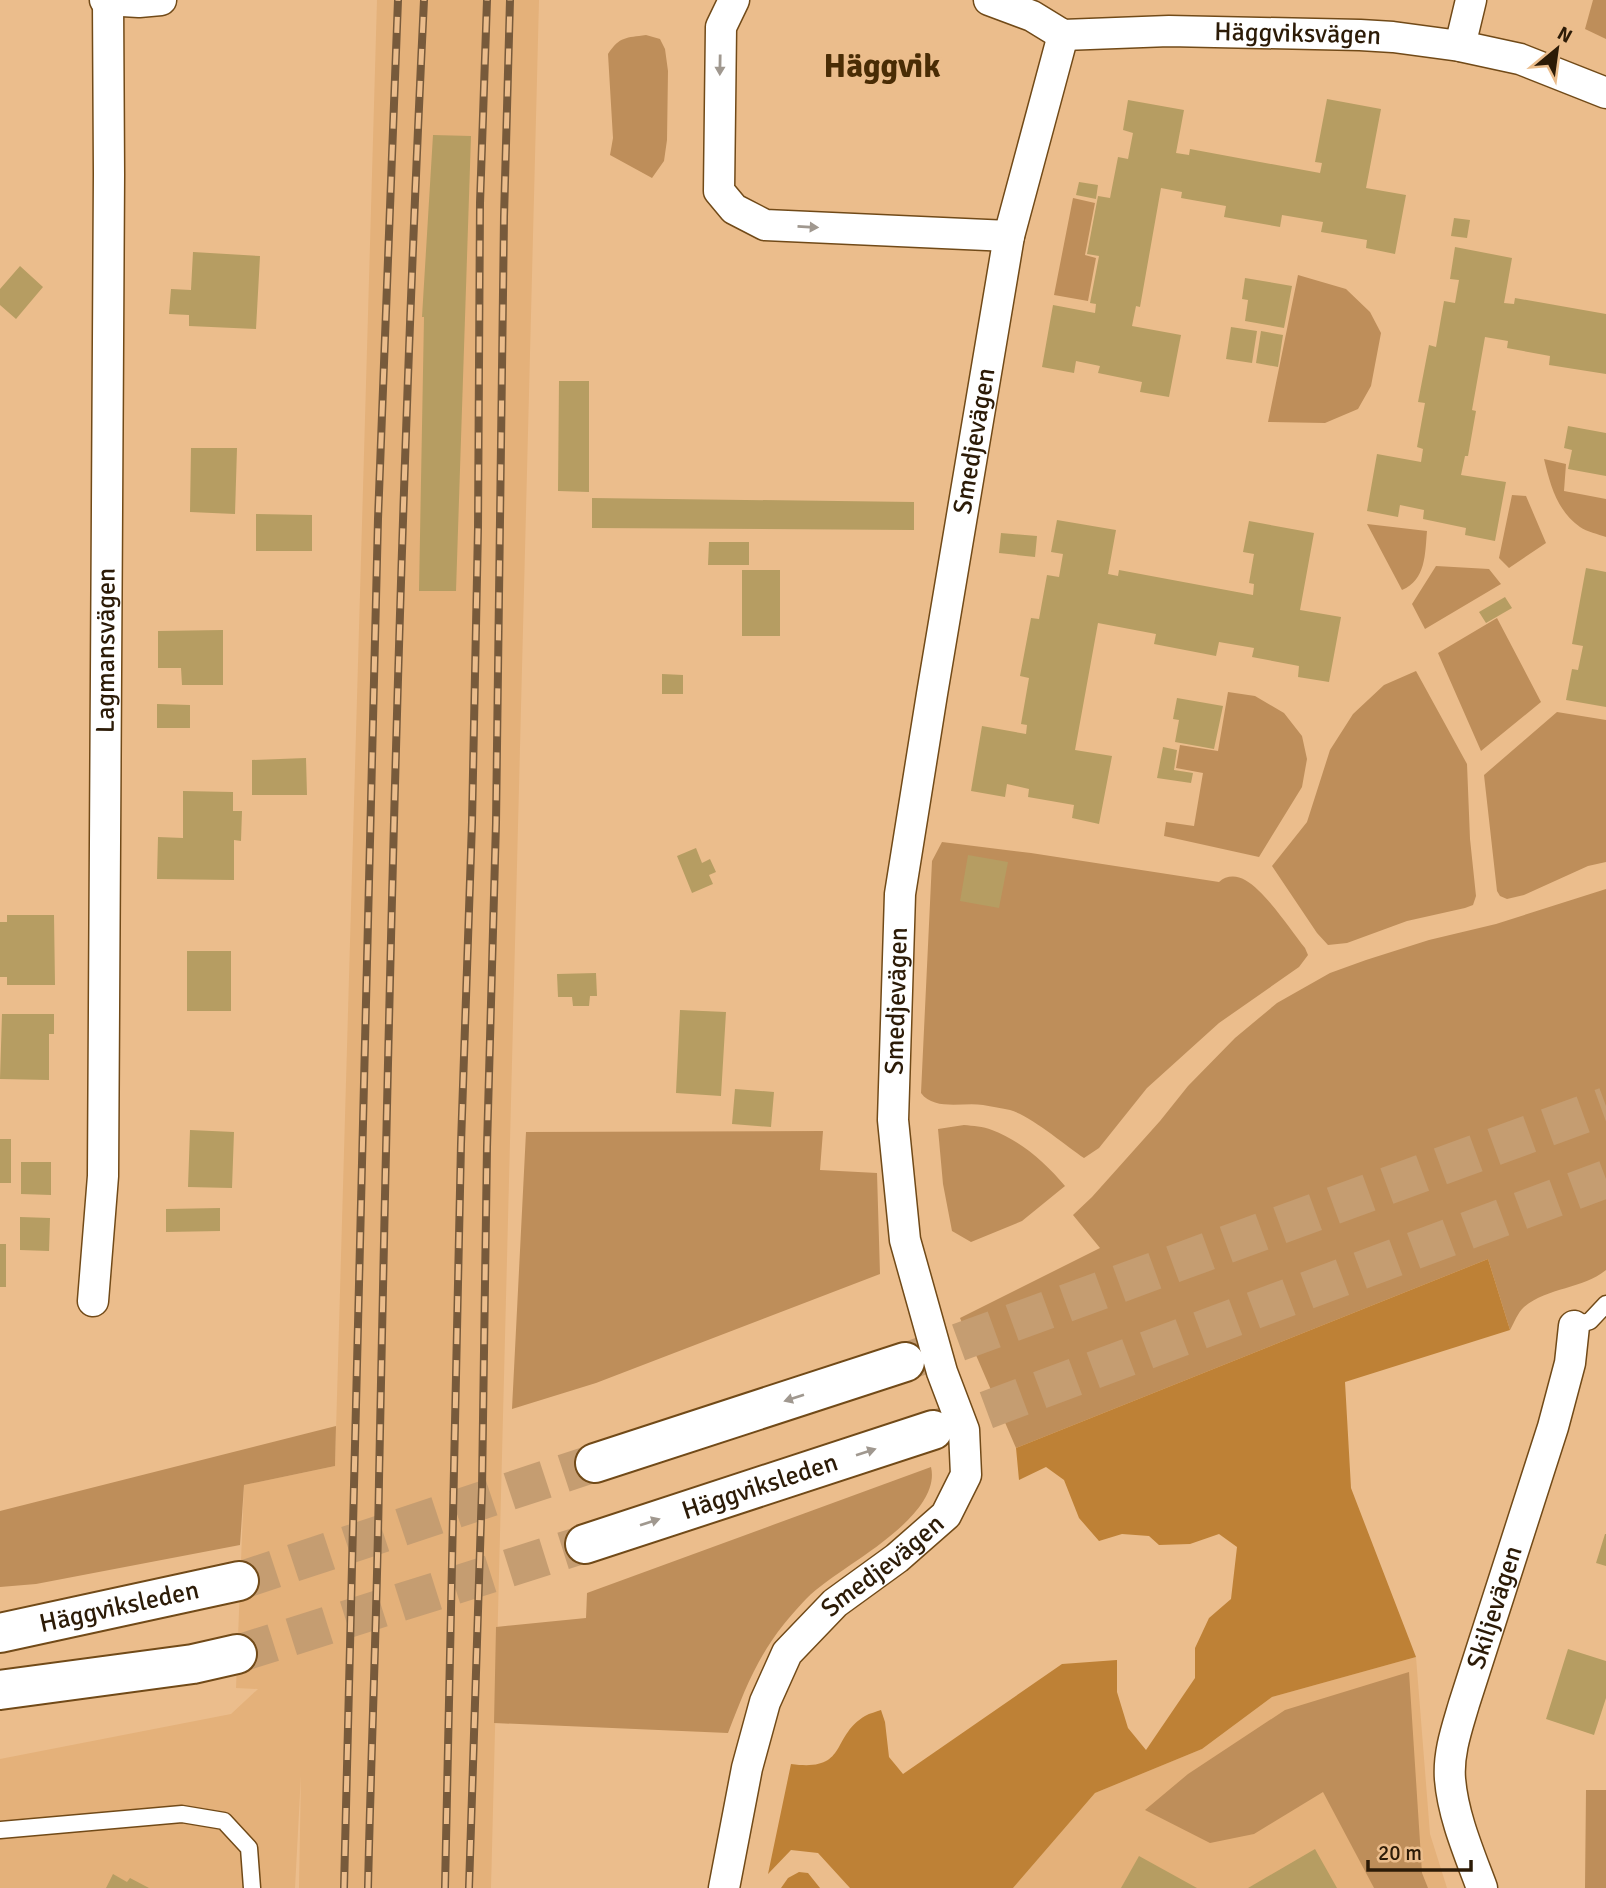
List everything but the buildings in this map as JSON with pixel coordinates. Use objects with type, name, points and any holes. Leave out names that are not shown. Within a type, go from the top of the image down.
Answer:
[{"type":"highway","points":[[595,1463],[905,1362]]},
{"type":"highway","name":"Häggviksleden","points":[[585,1544],[933,1430]]},
{"type":"highway","name":"Häggviksleden","points":[[0,1633],[239,1581]]},
{"type":"highway","points":[[0,1715],[237,1654]]},
{"type":"highway","points":[[0,1690],[193,1664]]},
{"type":"street","points":[[106,0],[161,0]]},
{"type":"street","name":"Lagmansvägen","points":[[93,1301],[103,1176],[109,174],[106,0]]},
{"type":"street","points":[[734,0],[721,27],[719,177],[719,191],[734,209],[765,225],[1009,236]]},
{"type":"street","points":[[989,0],[1032,16],[1063,35]]},
{"type":"street","points":[[1460,46],[1471,0]]},
{"type":"street","name":"Häggviksvägen","points":[[1063,35],[1169,31],[1393,37],[1460,46],[1520,59],[1606,93]]},
{"type":"street","name":"Smedjevägen","points":[[724,1888],[747,1768],[765,1702],[787,1653],[835,1603],[897,1558],[946,1515],[966,1475],[964,1430],[942,1372],[905,1240],[893,1120],[900,894],[1009,236],[1063,35]]},
{"type":"street","name":"Skiljevägen","points":[[1482,1888],[1455,1811],[1450,1777],[1453,1742],[1553,1427],[1570,1363],[1574,1326]]},
{"type":"lane","points":[[1574,1326],[1590,1321],[1606,1304]]},
{"type":"lane","points":[[0,1830],[182,1814],[224,1821],[249,1848],[253,1888]]},
{"type":"shaded area","points":[[377,0],[539,0],[491,1888],[299,1888],[301,1775],[295,1888],[0,1888],[0,1759],[231,1714],[258,1689],[236,1688],[244,1485],[335,1466]]},
{"type":"shaded area","points":[[1593,0],[1606,0],[1606,39],[1585,29]]},
{"type":"shaded area","points":[[646,35],[660,39],[665,49],[668,71],[664,161],[652,178],[610,155],[613,138],[608,54],[624,39]]},
{"type":"shaded area","points":[[1073,198],[1095,203],[1085,255],[1096,258],[1088,301],[1054,295]]},
{"type":"shaded area","points":[[1298,275],[1346,289],[1370,312],[1381,333],[1371,386],[1358,409],[1325,423],[1268,422]]},
{"type":"shaded area","points":[[1544,459],[1566,464],[1564,491],[1606,499],[1606,537],[1583,529],[1572,521],[1560,505]]},
{"type":"shaded area","points":[[1512,495],[1526,496],[1546,543],[1509,568],[1499,558]]},
{"type":"shaded area","points":[[1367,524],[1427,531],[1423,565],[1410,586],[1402,590]]},
{"type":"shaded area","points":[[1436,566],[1489,569],[1501,584],[1425,629],[1412,604]]},
{"type":"shaded area","points":[[1497,618],[1541,702],[1481,751],[1438,653]]},
{"type":"shaded area","points":[[1416,671],[1467,764],[1470,839],[1476,896],[1473,905],[1465,908],[1407,921],[1347,943],[1328,945],[1272,866],[1307,822],[1330,750],[1353,714],[1384,685]]},
{"type":"shaded area","points":[[1228,692],[1255,696],[1284,713],[1302,736],[1307,759],[1302,787],[1259,857],[1164,836],[1166,822],[1194,826],[1203,773],[1176,768],[1180,745],[1218,751]]},
{"type":"shaded area","points":[[1557,712],[1606,720],[1606,862],[1588,866],[1524,895],[1507,899],[1497,891],[1484,775]]},
{"type":"shaded area","points":[[942,842],[1219,882],[1232,876],[1239,877],[1253,885],[1269,901],[1308,955],[1299,967],[1219,1023],[1147,1088],[1099,1148],[1084,1158],[1038,1124],[1018,1113],[983,1105],[941,1104],[927,1099],[921,1093],[932,861]]},
{"type":"shaded area","points":[[1606,889],[1606,1270],[1587,1281],[1533,1300],[1522,1309],[1510,1330],[1488,1259],[1016,1448],[960,1318],[1100,1248],[1073,1215],[1160,1121],[1188,1086],[1235,1038],[1277,1003],[1330,973],[1429,940],[1496,924]]},
{"type":"shaded area","points":[[964,1125],[989,1129],[1023,1146],[1065,1186],[1022,1221],[971,1242],[952,1231],[943,1184],[938,1129]]},
{"type":"shaded area","points":[[823,1131],[820,1170],[877,1173],[880,1274],[596,1383],[512,1409],[526,1132]]},
{"type":"shaded area","points":[[1488,1259],[1510,1330],[1345,1382],[1351,1488],[1416,1657],[1272,1697],[1202,1749],[1095,1793],[1013,1888],[850,1888],[818,1853],[791,1850],[768,1874],[791,1764],[809,1765],[831,1758],[854,1724],[867,1715],[881,1710],[889,1757],[903,1774],[1062,1664],[1117,1660],[1117,1692],[1128,1728],[1146,1750],[1195,1678],[1195,1648],[1209,1618],[1231,1599],[1237,1547],[1219,1534],[1190,1544],[1159,1545],[1149,1536],[1122,1534],[1099,1541],[1079,1518],[1064,1480],[1046,1467],[1019,1480],[1016,1448]]},
{"type":"shaded area","points":[[336,1426],[335,1466],[244,1485],[240,1545],[36,1584],[0,1587],[0,1511]]},
{"type":"shaded area","points":[[931,1467],[931,1485],[923,1502],[909,1519],[892,1535],[816,1590],[774,1637],[745,1690],[728,1733],[494,1723],[496,1627],[586,1618],[587,1593]]},
{"type":"shaded area","points":[[1416,1657],[1430,1834],[1447,1888],[1013,1888],[1095,1793],[1202,1749],[1272,1697]]},
{"type":"shaded area","points":[[1409,1672],[1422,1873],[1428,1888],[1374,1888],[1323,1792],[1254,1834],[1210,1843],[1145,1810],[1188,1774],[1285,1710]]},
{"type":"shaded area","points":[[1586,1790],[1606,1790],[1606,1888],[1585,1888]]},
{"type":"shaded area","points":[[799,1872],[808,1873],[820,1888],[781,1888],[788,1878]]},
{"type":"tunnel","points":[[905,1362],[1606,1106]]},
{"type":"tunnel","points":[[933,1430],[1606,1179]]},
{"type":"tunnel","points":[[239,1581],[595,1463]]},
{"type":"tunnel","points":[[237,1654],[585,1544]]},
{"type":"railway","points":[[344,1888],[378,519],[398,0]]},
{"type":"railway","points":[[368,1888],[396,740],[424,0]]},
{"type":"railway","points":[[445,1888],[461,1144],[472,822],[478,528],[480,203],[487,0]]},
{"type":"railway","points":[[469,1888],[482,1488],[510,0]]},
{"type":"district","name":"Häggvik","points":[[882,66]]}]
